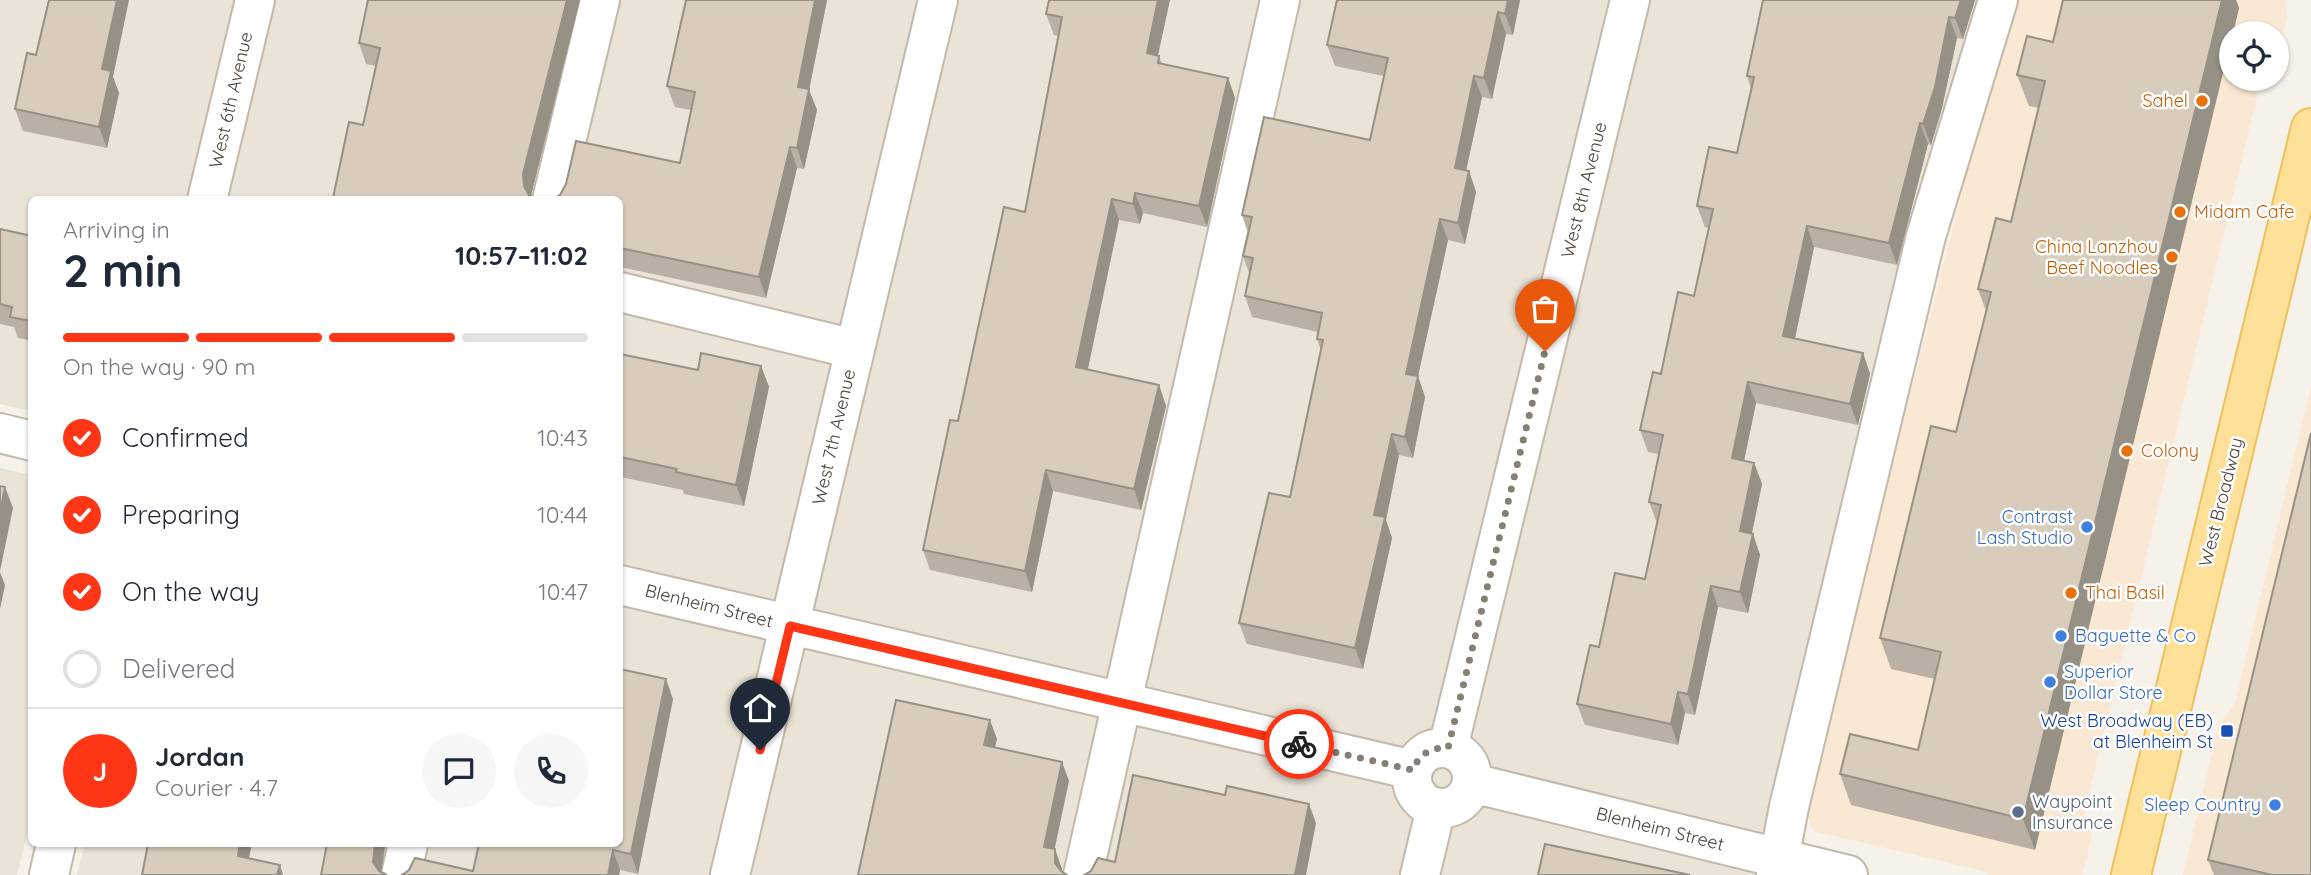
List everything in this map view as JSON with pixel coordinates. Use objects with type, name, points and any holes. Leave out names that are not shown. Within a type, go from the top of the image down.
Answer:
[{"type":"main road","name":"West Broadway","points":[[2131,875],[2311,128]]},
{"type":"street","name":"West 6th Avenue","points":[[208,196],[255,0]]},
{"type":"street","points":[[553,196],[600,0]]},
{"type":"street","name":"West 7th Avenue","points":[[730,875],[938,0]]},
{"type":"street","points":[[1083,875],[1280,0]]},
{"type":"street","name":"West 8th Avenue","points":[[1448,748],[1630,0]]},
{"type":"street","points":[[1778,867],[1789,807],[1926,236],[1998,0]]},
{"type":"street","points":[[623,293],[855,349]]},
{"type":"street","points":[[0,433],[28,440]]},
{"type":"street","name":"Blenheim Street","points":[[623,585],[1413,770]]},
{"type":"street","points":[[1448,748],[1464,757],[1472,774],[1472,783],[1463,800],[1455,805],[1436,808],[1427,804],[1414,790],[1413,770],[1416,761],[1430,750],[1448,748]]},
{"type":"street","name":"Blenheim Street","points":[[1472,783],[1778,867],[1848,875]]},
{"type":"street","points":[[1420,875],[1436,808]]},
{"type":"street","points":[[49,875],[55,847]]},
{"type":"street","points":[[401,875],[407,847]]},
{"type":"shaded area","points":[[0,0],[1984,0],[1770,875],[77,875],[84,847],[623,847],[623,196],[28,196],[28,410],[0,404]]},
{"type":"shaded area","points":[[2011,0],[2285,0],[2286,21],[2219,21],[2219,91],[2258,91],[2084,814],[2092,835],[2082,875],[1988,875],[1984,871],[1813,831],[1805,806]]},
{"type":"shaded area","points":[[2311,386],[2311,875],[2183,875],[2219,724],[2235,704]]},
{"type":"shaded area","points":[[0,468],[28,474],[28,831],[17,875],[0,875]]},
{"type":"building","points":[[49,0],[117,0],[102,69],[111,71],[99,127],[15,109],[27,53],[36,55]]},
{"type":"building","points":[[368,0],[567,0],[523,174],[524,186],[531,196],[333,196],[349,122],[363,125],[380,48],[359,43]]},
{"type":"building","points":[[686,0],[815,0],[798,87],[809,89],[797,148],[790,147],[759,277],[623,249],[623,196],[558,196],[566,184],[576,141],[680,163],[695,92],[667,86]]},
{"type":"building","points":[[1049,0],[1158,0],[1147,53],[1159,56],[1158,63],[1228,78],[1199,206],[1135,193],[1133,204],[1112,199],[1076,367],[1159,385],[1134,489],[1046,470],[1025,571],[923,550],[950,420],[958,421],[1004,207],[1025,212],[1062,17],[1046,14]]},
{"type":"building","points":[[1337,0],[1508,0],[1505,14],[1498,12],[1484,78],[1474,76],[1455,168],[1469,171],[1458,223],[1440,219],[1406,374],[1418,376],[1405,437],[1392,434],[1374,515],[1385,517],[1355,648],[1239,623],[1269,493],[1290,497],[1323,340],[1317,339],[1322,313],[1245,296],[1253,258],[1243,256],[1252,217],[1242,215],[1264,117],[1370,140],[1388,58],[1327,45]]},
{"type":"building","points":[[1763,0],[1961,0],[1955,18],[1949,17],[1935,87],[1923,124],[1920,123],[1889,243],[1807,226],[1783,336],[1863,353],[1850,404],[1748,382],[1732,458],[1754,463],[1740,531],[1753,534],[1740,592],[1711,586],[1688,694],[1678,692],[1671,724],[1577,704],[1590,645],[1599,647],[1615,573],[1645,579],[1661,505],[1649,502],[1663,435],[1640,430],[1653,372],[1661,374],[1678,292],[1694,296],[1713,209],[1697,206],[1709,147],[1737,153],[1754,77],[1747,76]]},
{"type":"building","points":[[2063,0],[2222,0],[2023,819],[1840,774],[1850,734],[1918,750],[1941,652],[1880,638],[1931,426],[1956,432],[1991,292],[1978,289],[1996,218],[2011,222],[2045,81],[2017,75],[2027,36],[2053,42]]},
{"type":"building","points":[[0,229],[28,235],[28,320],[10,317],[12,307],[0,304]]},
{"type":"building","points":[[701,353],[761,366],[736,485],[623,458],[623,355],[698,370]]},
{"type":"building","points":[[2311,433],[2311,875],[2272,875],[2208,860]]},
{"type":"building","points":[[0,486],[5,487],[0,513]]},
{"type":"building","points":[[623,670],[666,679],[631,854],[613,850],[608,875],[402,875],[409,870],[415,858],[473,871],[478,847],[623,847]]},
{"type":"building","points":[[896,700],[990,720],[984,745],[1062,762],[1044,847],[1055,849],[1055,863],[1067,875],[858,875]]},
{"type":"building","points":[[1133,775],[1225,795],[1227,786],[1309,804],[1295,875],[1084,875],[1091,871],[1098,858],[1115,862]]},
{"type":"building","points":[[1545,844],[1690,875],[1538,875]]},
{"type":"building","points":[[147,847],[240,847],[238,856],[280,865],[277,875],[142,875]]},
{"type":"building","points":[[326,847],[375,847],[373,862],[379,871],[387,875],[321,875]]},
{"type":"way so far","points":[[1299,744],[1413,770],[1416,761],[1430,750],[1448,748],[1545,351]]},
{"type":"place","name":"Sahel","points":[[2202,101]]},
{"type":"place","name":"Midam Cafe","points":[[2180,212]]},
{"type":"place","name":"China Lanzhou Beef Noodles","points":[[2172,257]]},
{"type":"place","name":"Colony","points":[[2127,451]]},
{"type":"place","name":"Contrast Lash Studio","points":[[2087,527]]},
{"type":"place","name":"Thai Basil","points":[[2071,593]]},
{"type":"place","name":"Baguette & Co","points":[[2061,636]]},
{"type":"place","name":"Superior Dollar Store","points":[[2050,682]]},
{"type":"place","name":"West Broadway (EB) at Blenheim St","points":[[2227,731]]},
{"type":"place","name":"Sleep Country","points":[[2275,805]]},
{"type":"place","name":"Waypoint Insurance","points":[[2018,812]]},
{"type":"route","points":[[760,750],[790,626],[1299,744]]}]
